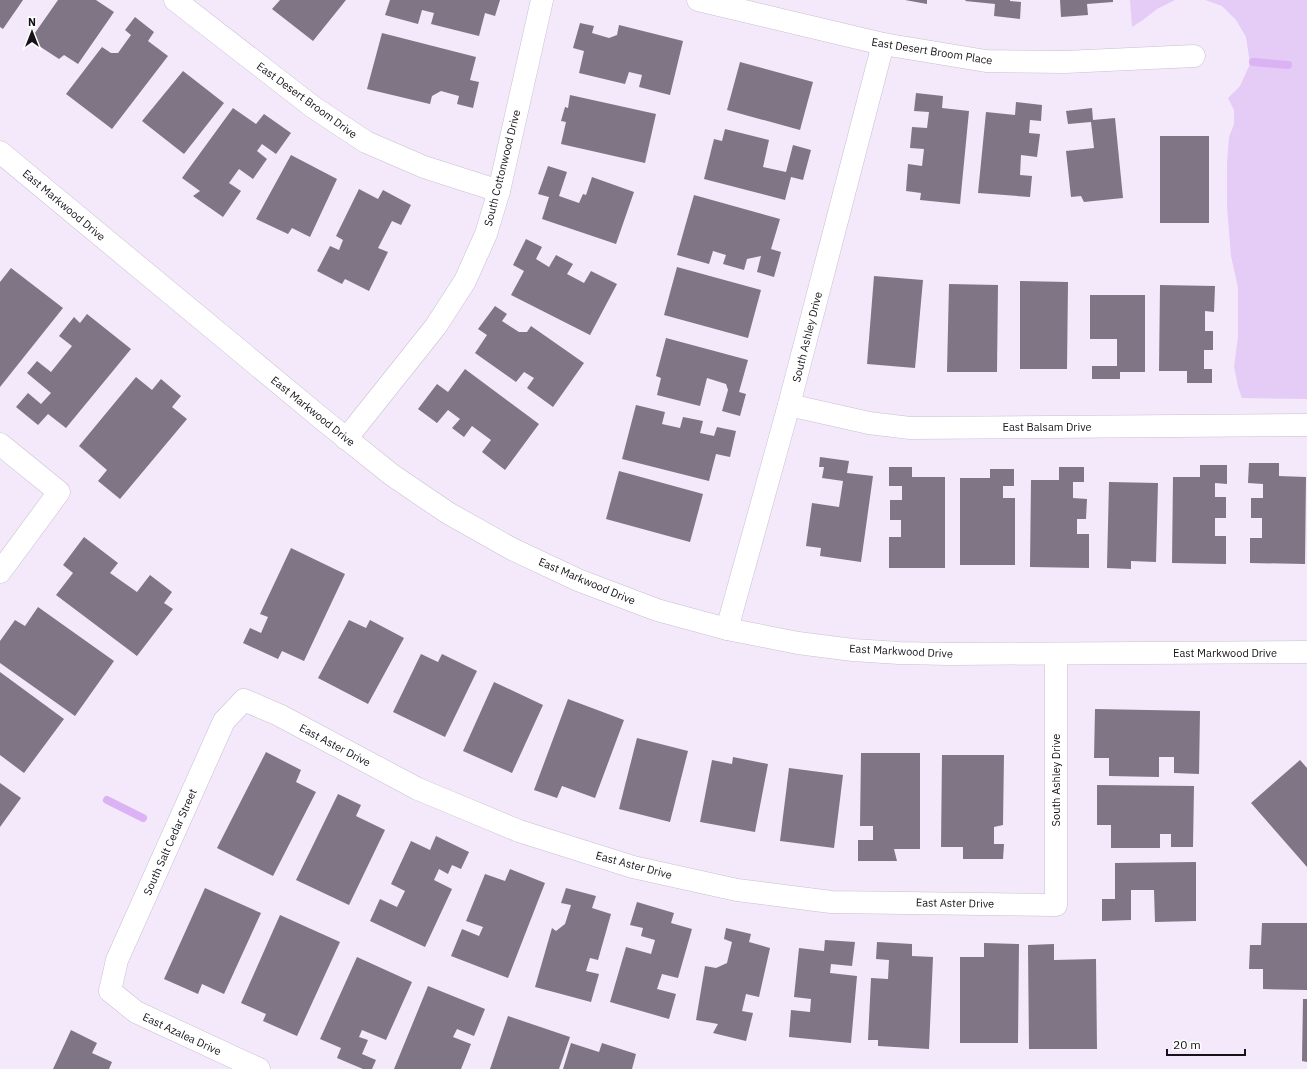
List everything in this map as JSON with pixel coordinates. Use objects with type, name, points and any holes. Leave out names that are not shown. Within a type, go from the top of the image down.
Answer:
[{"type":"street","name":"East Desert Broom Drive","points":[[175,0],[313,107],[366,142],[424,167],[498,191]]},
{"type":"street","name":"South Cottonwood Drive","points":[[346,439],[436,326],[465,281],[486,234],[498,191],[542,0]]},
{"type":"street","name":"East Desert Broom Place","points":[[698,0],[883,44],[986,61],[1065,62],[1194,56]]},
{"type":"street","name":"South Ashley Drive","points":[[727,629],[789,405],[883,44]]},
{"type":"street","name":"East Markwood Drive","points":[[0,152],[346,439],[392,475],[448,512],[512,549],[578,580],[657,610],[727,629],[798,643],[853,650],[950,654],[1307,652]]},
{"type":"street","name":"East Balsam Drive","points":[[789,405],[869,423],[910,428],[1307,425]]},
{"type":"street","points":[[0,444],[59,492],[0,572]]},
{"type":"street","name":"South Ashley Drive","points":[[1056,654],[1056,905]]},
{"type":"street","name":"East Aster Drive","points":[[244,700],[279,715],[418,788],[519,831],[633,867],[736,890],[831,902],[1056,905]]},
{"type":"street","name":"South Salt Cedar Street","points":[[110,991],[117,960],[224,721],[244,700]]},
{"type":"street","name":"East Azalea Drive","points":[[110,991],[136,1012],[258,1069]]},
{"type":"shaded area","points":[[1130,0],[1175,0],[1157,9],[1132,27]]},
{"type":"shaded area","points":[[1205,0],[1307,0],[1307,399],[1242,398],[1238,387],[1234,366],[1238,337],[1238,288],[1231,256],[1227,206],[1227,163],[1229,137],[1234,124],[1234,110],[1228,98],[1240,86],[1250,64],[1246,37],[1236,20],[1222,6]]},
{"type":"building","points":[[0,0],[23,0],[3,29],[0,27]]},
{"type":"building","points":[[58,0],[96,0],[114,12],[78,64],[64,55],[59,59],[30,40]]},
{"type":"building","points":[[280,0],[346,0],[313,41],[272,9]]},
{"type":"building","points":[[390,0],[500,0],[495,16],[485,13],[479,36],[431,24],[434,13],[422,10],[418,24],[385,15]]},
{"type":"building","points":[[905,0],[927,0],[927,4]]},
{"type":"building","points":[[1010,0],[1021,2],[1020,19],[994,16],[995,4],[965,1]]},
{"type":"building","points":[[1060,0],[1113,0],[1113,2],[1087,4],[1088,15],[1061,17]]},
{"type":"building","points":[[135,17],[154,32],[148,41],[168,56],[112,129],[66,94],[102,47],[111,53],[118,53],[131,35],[125,30]]},
{"type":"building","points":[[580,23],[594,26],[592,33],[609,38],[617,35],[619,25],[683,41],[670,95],[639,87],[642,75],[629,72],[625,84],[579,73],[584,51],[573,48]]},
{"type":"building","points":[[382,33],[476,57],[470,80],[479,82],[473,108],[457,104],[459,96],[441,91],[432,96],[430,104],[367,89]]},
{"type":"building","points":[[740,62],[813,82],[800,130],[727,110]]},
{"type":"building","points":[[183,71],[224,103],[184,154],[142,121]]},
{"type":"building","points":[[916,93],[943,96],[942,108],[969,111],[960,204],[920,200],[921,193],[906,191],[908,164],[922,166],[924,149],[910,148],[912,127],[927,128],[929,112],[914,111]]},
{"type":"building","points":[[570,95],[656,114],[645,163],[561,144],[566,122],[561,121],[565,107],[568,108]]},
{"type":"building","points":[[1016,102],[1042,105],[1041,121],[1030,120],[1029,133],[1040,134],[1037,157],[1021,155],[1020,175],[1032,176],[1030,197],[978,193],[986,112],[1015,115]]},
{"type":"building","points":[[233,108],[256,124],[264,114],[291,133],[276,154],[262,144],[257,151],[267,159],[253,179],[239,169],[229,183],[241,191],[223,217],[193,196],[200,191],[182,178]]},
{"type":"building","points":[[1092,108],[1093,120],[1115,118],[1123,198],[1084,202],[1081,196],[1071,197],[1066,151],[1094,148],[1091,122],[1068,124],[1066,111]]},
{"type":"building","points":[[725,129],[769,140],[763,167],[786,172],[793,145],[811,150],[803,180],[791,177],[785,200],[704,179],[714,139],[722,141]]},
{"type":"building","points":[[1160,136],[1209,136],[1209,223],[1160,223]]},
{"type":"building","points":[[291,155],[337,179],[310,237],[292,228],[288,234],[256,219]]},
{"type":"building","points":[[548,166],[567,172],[559,196],[579,203],[583,194],[586,195],[592,177],[634,192],[616,244],[542,219],[549,197],[538,194]]},
{"type":"building","points":[[359,189],[378,199],[383,190],[411,205],[401,225],[392,221],[378,248],[388,252],[369,291],[345,279],[342,284],[317,271],[330,246],[339,250],[343,240],[336,236]]},
{"type":"building","points":[[694,195],[780,219],[771,249],[781,252],[774,277],[757,272],[761,256],[747,259],[744,270],[723,264],[726,255],[713,251],[709,264],[677,255]]},
{"type":"building","points":[[526,239],[542,247],[536,259],[549,267],[556,255],[573,264],[567,274],[584,283],[591,271],[617,284],[590,335],[511,295],[524,271],[513,265]]},
{"type":"building","points":[[677,267],[761,290],[748,338],[664,315]]},
{"type":"building","points":[[11,268],[63,308],[0,387],[0,282]]},
{"type":"building","points":[[874,276],[923,280],[915,368],[867,364]]},
{"type":"building","points":[[1020,281],[1068,282],[1067,369],[1020,369]]},
{"type":"building","points":[[949,284],[998,285],[997,372],[947,372]]},
{"type":"building","points":[[1160,285],[1215,286],[1214,312],[1205,311],[1205,331],[1213,331],[1213,350],[1204,350],[1204,369],[1212,369],[1212,383],[1187,383],[1187,371],[1159,371]]},
{"type":"building","points":[[1090,295],[1145,295],[1145,372],[1120,372],[1120,379],[1092,379],[1092,366],[1117,366],[1117,339],[1090,339]]},
{"type":"building","points":[[495,306],[507,314],[502,321],[519,332],[527,332],[531,326],[584,363],[553,407],[527,388],[534,378],[524,372],[516,382],[475,353],[487,335],[478,329]]},
{"type":"building","points":[[87,314],[131,349],[66,428],[48,414],[38,425],[16,407],[28,393],[41,404],[51,393],[27,373],[37,361],[51,372],[72,346],[59,336],[74,317],[80,323]]},
{"type":"building","points":[[666,338],[748,360],[739,392],[746,394],[740,416],[722,411],[728,390],[726,384],[707,378],[700,406],[657,395],[661,378],[656,376]]},
{"type":"building","points":[[465,369],[539,424],[505,470],[482,452],[491,440],[472,426],[464,437],[452,428],[460,419],[448,410],[437,423],[418,409],[437,384],[448,392]]},
{"type":"building","points":[[136,377],[152,390],[161,379],[181,396],[172,407],[187,419],[120,499],[98,481],[107,470],[79,446]]},
{"type":"building","points":[[636,405],[665,412],[662,424],[680,428],[683,417],[703,421],[700,433],[714,436],[717,427],[736,431],[730,457],[716,454],[709,481],[622,459]]},
{"type":"building","points":[[820,457],[849,461],[847,473],[873,476],[861,562],[820,556],[821,548],[806,546],[812,503],[839,507],[843,481],[822,478],[824,467],[819,467]]},
{"type":"building","points":[[1249,463],[1279,463],[1279,476],[1306,477],[1305,564],[1250,563],[1250,538],[1262,538],[1262,518],[1251,518],[1251,498],[1263,498],[1263,484],[1248,483]]},
{"type":"building","points":[[1200,465],[1227,465],[1227,484],[1215,483],[1215,497],[1226,497],[1226,518],[1215,518],[1215,536],[1226,536],[1226,564],[1172,563],[1173,477],[1200,477]]},
{"type":"building","points":[[889,467],[912,467],[912,477],[945,477],[945,568],[889,568],[889,537],[901,537],[901,520],[890,520],[890,500],[902,500],[902,486],[889,486]]},
{"type":"building","points":[[1059,467],[1084,467],[1084,482],[1073,482],[1073,498],[1087,499],[1086,519],[1077,519],[1077,534],[1089,534],[1089,568],[1030,567],[1031,480],[1059,480]]},
{"type":"building","points":[[990,469],[1014,469],[1014,486],[1003,486],[1003,498],[1015,498],[1015,565],[960,565],[960,478],[990,478]]},
{"type":"building","points":[[619,471],[703,494],[690,542],[606,519]]},
{"type":"building","points":[[1109,482],[1158,483],[1156,562],[1131,561],[1131,569],[1107,568]]},
{"type":"building","points":[[84,537],[118,563],[110,573],[137,592],[150,575],[172,592],[164,603],[173,609],[137,656],[56,595],[73,573],[63,565]]},
{"type":"building","points":[[291,548],[345,574],[304,661],[282,651],[278,659],[243,643],[250,628],[261,633],[268,617],[260,614]]},
{"type":"building","points":[[38,607],[114,661],[75,716],[0,663],[0,641],[15,620],[25,626]]},
{"type":"building","points":[[349,620],[366,628],[370,620],[404,638],[368,704],[318,678]]},
{"type":"building","points":[[421,654],[438,662],[442,654],[477,671],[445,737],[393,712]]},
{"type":"building","points":[[0,672],[64,719],[24,773],[0,755]]},
{"type":"building","points":[[494,682],[543,705],[512,773],[463,751]]},
{"type":"building","points":[[568,699],[624,720],[595,798],[562,786],[557,798],[534,790]]},
{"type":"building","points":[[1095,709],[1200,711],[1199,774],[1174,773],[1174,757],[1159,757],[1159,777],[1109,776],[1109,758],[1094,758]]},
{"type":"building","points":[[637,738],[688,751],[670,822],[619,809]]},
{"type":"building","points":[[266,752],[301,770],[296,782],[316,792],[273,876],[217,848]]},
{"type":"building","points":[[861,753],[920,753],[920,849],[894,849],[897,861],[858,861],[858,840],[873,840],[873,826],[860,826]]},
{"type":"building","points":[[942,755],[1004,755],[1003,825],[994,827],[994,844],[1004,844],[1003,859],[963,859],[963,847],[941,847]]},
{"type":"building","points":[[733,757],[768,764],[755,832],[700,822],[712,760],[732,764]]},
{"type":"building","points":[[1300,760],[1307,768],[1307,867],[1251,803]]},
{"type":"building","points":[[789,768],[843,775],[834,848],[780,841]]},
{"type":"building","points":[[0,783],[21,798],[0,827]]},
{"type":"building","points":[[1097,785],[1194,786],[1193,847],[1171,847],[1171,834],[1160,834],[1160,848],[1111,848],[1111,825],[1097,825]]},
{"type":"building","points":[[338,794],[361,805],[356,816],[385,830],[349,905],[296,880]]},
{"type":"building","points":[[436,836],[469,852],[461,869],[452,865],[448,874],[439,869],[434,880],[452,889],[425,947],[370,921],[380,899],[397,907],[405,891],[391,884],[411,841],[430,850]]},
{"type":"building","points":[[1196,862],[1196,921],[1155,922],[1154,890],[1131,890],[1131,920],[1102,921],[1102,899],[1115,899],[1115,863]]},
{"type":"building","points":[[510,869],[545,883],[508,978],[451,956],[462,929],[479,936],[483,927],[466,921],[485,874],[505,881]]},
{"type":"building","points":[[205,888],[261,913],[224,994],[202,984],[198,994],[164,979]]},
{"type":"building","points":[[566,888],[596,896],[592,908],[611,914],[598,960],[590,958],[586,971],[599,974],[591,1002],[535,987],[552,928],[556,931],[565,924],[571,905],[561,903]]},
{"type":"building","points":[[637,902],[674,913],[671,923],[692,929],[678,978],[662,974],[657,989],[676,994],[669,1019],[610,1002],[626,947],[651,954],[655,940],[641,936],[643,928],[630,925]]},
{"type":"building","points":[[280,915],[340,942],[297,1036],[263,1021],[266,1014],[241,1003]]},
{"type":"building","points":[[1262,923],[1307,923],[1307,990],[1263,989],[1263,969],[1249,969],[1250,945],[1261,945]]},
{"type":"building","points":[[726,928],[751,934],[749,942],[770,948],[759,997],[746,994],[742,1011],[753,1013],[746,1041],[713,1033],[718,1024],[696,1020],[705,966],[716,968],[727,963],[732,942],[724,939]]},
{"type":"building","points":[[825,940],[855,942],[852,966],[831,964],[830,973],[857,976],[851,1043],[789,1037],[791,1010],[810,1012],[811,999],[794,997],[799,948],[824,951]]},
{"type":"building","points":[[877,942],[912,944],[912,956],[933,957],[929,1049],[878,1046],[878,1040],[868,1040],[871,978],[888,979],[889,960],[876,959]]},
{"type":"building","points":[[984,943],[1019,944],[1018,1043],[960,1043],[960,957],[984,957]]},
{"type":"building","points":[[1054,944],[1054,960],[1096,959],[1097,1049],[1029,1049],[1028,945]]},
{"type":"building","points":[[357,957],[412,982],[386,1040],[362,1030],[359,1037],[368,1040],[362,1054],[376,1060],[372,1069],[363,1069],[337,1058],[341,1048],[320,1039]]},
{"type":"building","points":[[428,986],[485,1009],[474,1036],[457,1029],[453,1037],[471,1044],[461,1069],[394,1069]]},
{"type":"building","points":[[1303,999],[1307,999],[1307,1062],[1302,1061]]},
{"type":"building","points":[[508,1016],[570,1037],[559,1069],[490,1069]]},
{"type":"building","points":[[71,1030],[97,1043],[92,1053],[112,1062],[109,1069],[53,1069]]},
{"type":"building","points":[[571,1043],[599,1052],[602,1043],[636,1054],[632,1069],[563,1069]]},
{"type":"waterway","points":[[1253,62],[1288,65]]},
{"type":"waterway","points":[[107,800],[143,818]]}]
